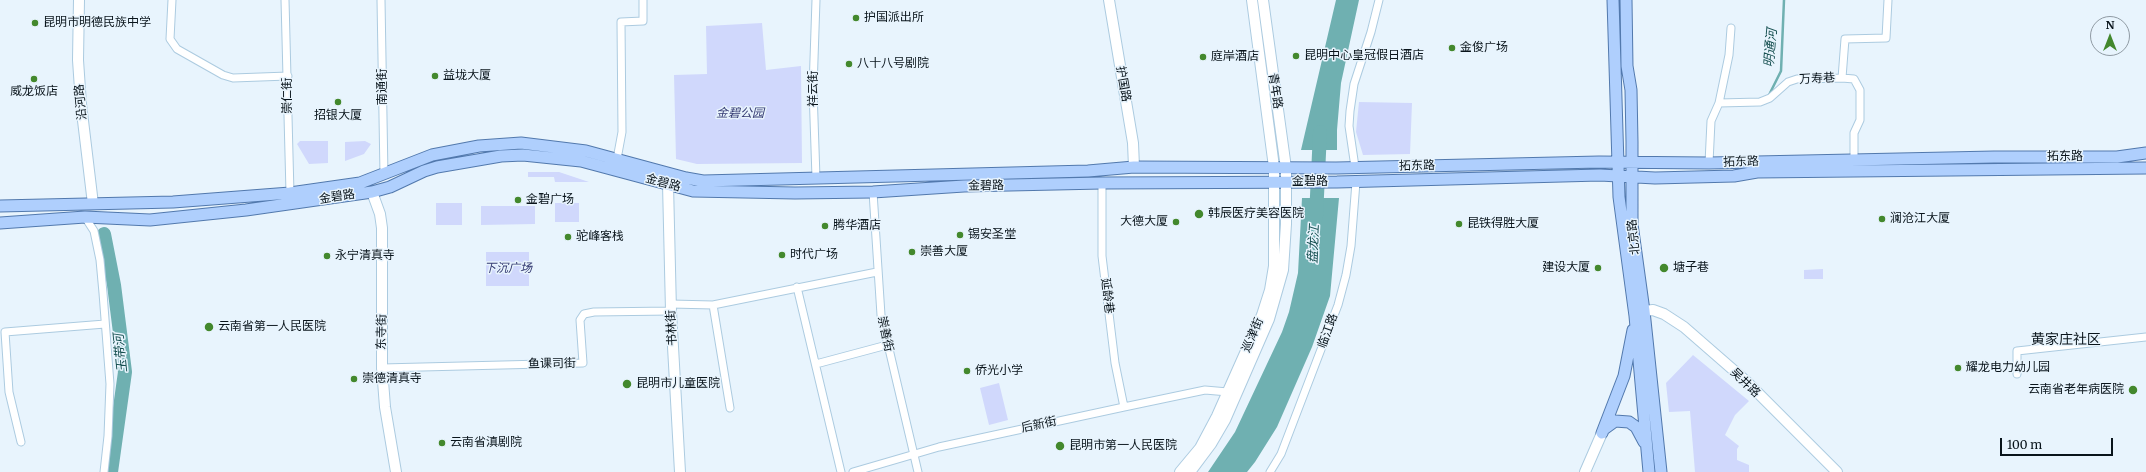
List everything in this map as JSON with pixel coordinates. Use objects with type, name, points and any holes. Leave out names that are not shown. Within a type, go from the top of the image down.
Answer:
[{"type":"main road","name":"北京路","points":[[1613,0],[1618,176],[1628,268],[1640,314],[1661,472]]},
{"type":"main road","name":"北京路","points":[[1626,0],[1632,163],[1632,224],[1640,314],[1649,472]]},
{"type":"main road","name":"金碧路","points":[[0,206],[173,202],[290,193],[360,183],[384,175],[403,165],[432,155],[501,144],[554,146],[586,151],[686,178],[703,181],[1088,171],[1134,168],[1336,168]]},
{"type":"main road","name":"拓东路","points":[[1336,168],[1617,163],[2117,158],[2146,153]]},
{"type":"main road","name":"金碧路","points":[[0,223],[85,217],[150,220],[170,219],[372,192],[390,187],[424,171],[437,167],[501,156],[523,155],[581,161],[693,191],[873,192],[964,186],[1102,183],[1337,182]]},
{"type":"main road","name":"拓东路","points":[[1337,182],[1600,175],[1632,177],[1734,176],[1757,172],[2008,169],[2120,170],[2146,168]]},
{"type":"main road","points":[[14,222],[10,218],[12,215],[84,209],[126,208],[173,202]]},
{"type":"main road","points":[[1602,433],[1624,376],[1640,314]]},
{"type":"main road","points":[[1602,433],[1607,425],[1615,420],[1629,422],[1639,431],[1647,450]]},
{"type":"street","name":"沿河路","points":[[79,0],[78,60],[80,104],[93,204]]},
{"type":"street","points":[[172,0],[170,39],[177,49],[223,75],[234,78],[288,76]]},
{"type":"street","name":"崇仁街","points":[[285,0],[288,76],[287,149],[290,193]]},
{"type":"street","name":"南通街","points":[[381,0],[384,175]]},
{"type":"street","points":[[616,159],[622,132],[621,22],[643,21],[643,0]]},
{"type":"street","name":"祥云街","points":[[816,0],[813,88],[816,178]]},
{"type":"street","name":"护国路","points":[[1109,0],[1132,135],[1134,168]]},
{"type":"street","name":"青年路","points":[[1252,0],[1275,182]]},
{"type":"street","name":"青年路","points":[[1263,0],[1286,168],[1290,182]]},
{"type":"street","points":[[1355,167],[1349,126],[1351,104],[1354,84],[1371,32],[1378,0]]},
{"type":"street","name":"万寿巷","points":[[1719,103],[1760,102],[1770,98],[1788,82],[1797,79],[1842,78],[1845,39],[1886,38],[1888,0]]},
{"type":"street","points":[[1708,163],[1711,121],[1719,103],[1729,55],[1731,28]]},
{"type":"street","points":[[1842,78],[1854,79],[1860,90],[1860,120],[1854,133],[1854,160]]},
{"type":"street","name":"巡津街","points":[[1180,472],[1200,448],[1228,392],[1262,315],[1270,290],[1275,248],[1275,182]]},
{"type":"street","name":"巡津街","points":[[1190,472],[1211,444],[1225,420],[1269,319],[1283,270],[1286,252],[1290,182]]},
{"type":"street","name":"临江路","points":[[1270,472],[1281,454],[1338,305],[1346,275],[1351,246],[1356,182]]},
{"type":"street","name":"延龄巷","points":[[1102,183],[1102,256],[1115,363],[1124,407]]},
{"type":"street","name":"书林街","points":[[668,184],[671,308],[680,472]]},
{"type":"street","name":"东寺街","points":[[372,192],[380,214],[382,228],[382,368],[385,407],[396,472]]},
{"type":"street","name":"崇善街","points":[[873,192],[881,316],[918,472]]},
{"type":"street","points":[[85,217],[94,231],[100,260],[110,384],[108,436],[104,472]]},
{"type":"street","points":[[671,308],[713,305],[877,272]]},
{"type":"street","points":[[798,287],[841,472]]},
{"type":"street","points":[[713,305],[730,408]]},
{"type":"street","name":"鱼课司街","points":[[382,368],[583,364],[580,320],[584,314],[671,308]]},
{"type":"street","name":"吴井路","points":[[1640,314],[1653,310],[1664,314],[1684,327],[1746,381],[1837,472]]},
{"type":"street","points":[[21,442],[9,392],[5,332],[105,324]]},
{"type":"street","points":[[2017,374],[2017,352],[2146,337]]},
{"type":"street","points":[[816,364],[887,346]]},
{"type":"street","name":"后新街","points":[[853,472],[913,454],[1124,407],[1205,390],[1228,392]]},
{"type":"street","points":[[1585,472],[1602,433]]},
{"type":"green space","name":"金碧公园","points":[[762,23],[766,70],[801,66],[802,163],[697,164],[676,159],[674,75],[707,74],[706,26]]},
{"type":"green space","points":[[1359,102],[1412,103],[1410,154],[1363,155],[1356,132]]},
{"type":"green space","points":[[300,141],[328,141],[328,163],[309,164],[297,144]]},
{"type":"green space","points":[[365,141],[371,144],[364,154],[345,161],[345,142]]},
{"type":"green space","points":[[528,172],[559,172],[589,182],[555,182],[554,177],[528,177]]},
{"type":"green space","points":[[436,203],[462,203],[462,225],[436,225]]},
{"type":"green space","points":[[555,203],[579,203],[579,222],[555,222]]},
{"type":"green space","points":[[481,206],[535,206],[535,224],[481,225]]},
{"type":"green space","name":"下沉广场","points":[[486,252],[529,252],[529,286],[486,286]]},
{"type":"green space","points":[[1823,269],[1823,279],[1804,279],[1804,270]]},
{"type":"green space","points":[[1693,355],[1749,401],[1735,415],[1725,435],[1739,446],[1737,449],[1737,460],[1749,465],[1749,472],[1695,472],[1690,411],[1669,412],[1666,383]]},
{"type":"green space","points":[[999,383],[1008,420],[989,425],[980,388]]},
{"type":"water","points":[[1336,0],[1359,0],[1341,83],[1337,150],[1301,150]]},
{"type":"water","points":[[1302,198],[1339,198],[1330,296],[1312,347],[1277,427],[1255,462],[1247,472],[1208,472],[1235,432],[1282,332],[1289,312],[1298,273]]},
{"type":"pier","points":[[1301,150],[1337,150],[1337,152],[1301,152]]},
{"type":"pier","points":[[1302,196],[1339,196],[1339,198],[1302,198]]},
{"type":"waterway","name":"明通河","points":[[1769,95],[1781,71],[1784,0]]},
{"type":"waterway","name":"盘龙江","points":[[1316,217],[1320,132]]},
{"type":"waterway","name":"玉带河","points":[[104,234],[114,285],[125,372],[111,472]]},
{"type":"place","name":"护国派出所","points":[[856,18]]},
{"type":"place","name":"昆明市明德民族中学","points":[[35,23]]},
{"type":"place","name":"金俊广场","points":[[1452,48]]},
{"type":"place","name":"昆明中心皇冠假日酒店","points":[[1296,56]]},
{"type":"place","name":"庭岸酒店","points":[[1203,57]]},
{"type":"place","name":"八十八号剧院","points":[[849,64]]},
{"type":"place","name":"益垅大厦","points":[[435,76]]},
{"type":"place","name":"威龙饭店","points":[[34,79]]},
{"type":"place","name":"招银大厦","points":[[338,102]]},
{"type":"place","name":"金碧广场","points":[[518,200]]},
{"type":"place","name":"韩辰医疗美容医院","points":[[1199,214]]},
{"type":"place","name":"澜沧江大厦","points":[[1882,219]]},
{"type":"place","name":"大德大厦","points":[[1176,222]]},
{"type":"place","name":"昆铁得胜大厦","points":[[1459,224]]},
{"type":"place","name":"腾华酒店","points":[[825,226]]},
{"type":"place","name":"锡安圣堂","points":[[960,235]]},
{"type":"place","name":"驼峰客栈","points":[[568,237]]},
{"type":"place","name":"崇善大厦","points":[[912,252]]},
{"type":"place","name":"时代广场","points":[[782,255]]},
{"type":"place","name":"永宁清真寺","points":[[327,256]]},
{"type":"place","name":"建设大厦","points":[[1598,268]]},
{"type":"place","name":"塘子巷","points":[[1664,268]]},
{"type":"place","name":"云南省第一人民医院","points":[[209,327]]},
{"type":"place","name":"耀龙电力幼儿园","points":[[1958,368]]},
{"type":"place","name":"侨光小学","points":[[967,371]]},
{"type":"place","name":"崇德清真寺","points":[[354,379]]},
{"type":"place","name":"昆明市儿童医院","points":[[627,384]]},
{"type":"place","name":"云南省老年病医院","points":[[2133,390]]},
{"type":"place","name":"云南省滇剧院","points":[[442,443]]},
{"type":"place","name":"昆明市第一人民医院","points":[[1060,446]]},
{"type":"district","name":"黄家庄社区","points":[[2066,340]]}]
